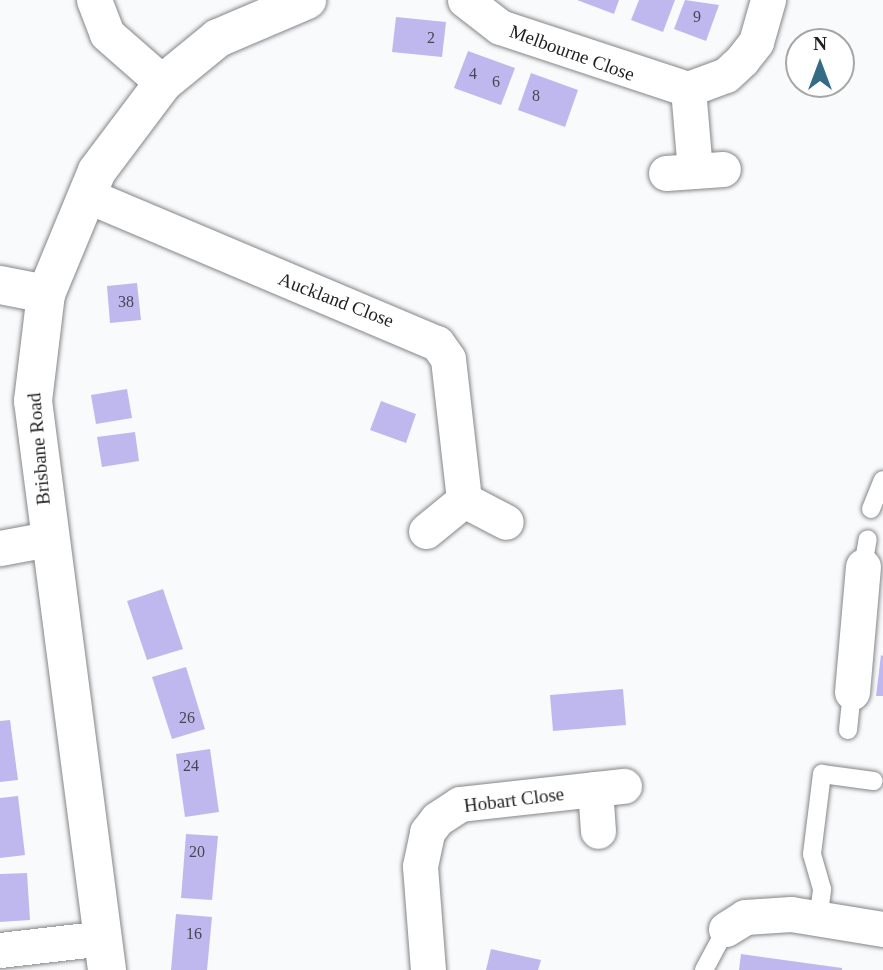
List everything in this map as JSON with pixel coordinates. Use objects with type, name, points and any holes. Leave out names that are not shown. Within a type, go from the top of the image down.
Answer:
[{"type":"street","points":[[94,0],[107,34],[163,83]]},
{"type":"street","name":"Brisbane Road","points":[[105,954],[48,539],[33,401],[46,294],[86,195],[112,146],[163,83],[218,38],[307,0]]},
{"type":"street","name":"Melbourne Close","points":[[465,0],[500,27],[688,89]]},
{"type":"street","points":[[695,171],[688,89],[726,75],[743,60],[756,42],[768,0]]},
{"type":"street","name":"Auckland Close","points":[[86,195],[437,342],[448,359],[464,499]]},
{"type":"street","points":[[0,285],[46,294]]},
{"type":"street","points":[[426,531],[464,499],[506,522]]},
{"type":"street","points":[[0,548],[48,539]]},
{"type":"street","points":[[852,692],[871,613],[865,552]]},
{"type":"street","name":"Hobart Close","points":[[428,970],[420,866],[427,832],[437,819],[460,804],[610,788],[598,831]]},
{"type":"street","points":[[726,929],[746,917],[818,919],[883,929]]},
{"type":"street","points":[[0,950],[105,954]]},
{"type":"lane","points":[[871,509],[883,480]]},
{"type":"lane","points":[[848,730],[852,692]]},
{"type":"lane","points":[[818,919],[822,889],[812,854],[822,774],[874,781]]},
{"type":"lane","points":[[704,970],[726,929]]},
{"type":"building","points":[[577,0],[619,0],[614,14]]},
{"type":"building","points":[[639,0],[675,0],[663,32],[631,20]]},
{"type":"building","points":[[685,0],[719,5],[706,41],[674,29]]},
{"type":"building","points":[[396,17],[446,22],[442,57],[392,52]]},
{"type":"building","points":[[468,51],[515,68],[501,105],[454,88]]},
{"type":"building","points":[[531,73],[578,90],[565,127],[518,110]]},
{"type":"building","points":[[137,283],[141,320],[110,323],[107,286]]},
{"type":"building","points":[[127,389],[132,418],[96,424],[91,395]]},
{"type":"building","points":[[381,401],[416,414],[406,443],[370,430]]},
{"type":"building","points":[[135,432],[139,461],[102,467],[97,437]]},
{"type":"building","points":[[163,589],[183,649],[147,660],[127,601]]},
{"type":"building","points":[[881,655],[883,696],[876,696]]},
{"type":"building","points":[[186,667],[205,729],[172,739],[152,677]]},
{"type":"building","points":[[623,689],[626,725],[553,731],[550,695]]},
{"type":"building","points":[[10,720],[18,780],[0,782],[0,721]]},
{"type":"building","points":[[210,749],[219,812],[185,817],[176,754]]},
{"type":"building","points":[[18,796],[25,855],[0,858],[0,798]]},
{"type":"building","points":[[186,834],[218,836],[212,900],[181,898]]},
{"type":"building","points":[[27,873],[30,920],[0,922],[0,874]]},
{"type":"building","points":[[176,914],[212,917],[207,970],[171,970]]},
{"type":"building","points":[[491,949],[541,960],[538,970],[486,970]]},
{"type":"building","points":[[741,954],[842,968],[842,970],[739,970]]}]
